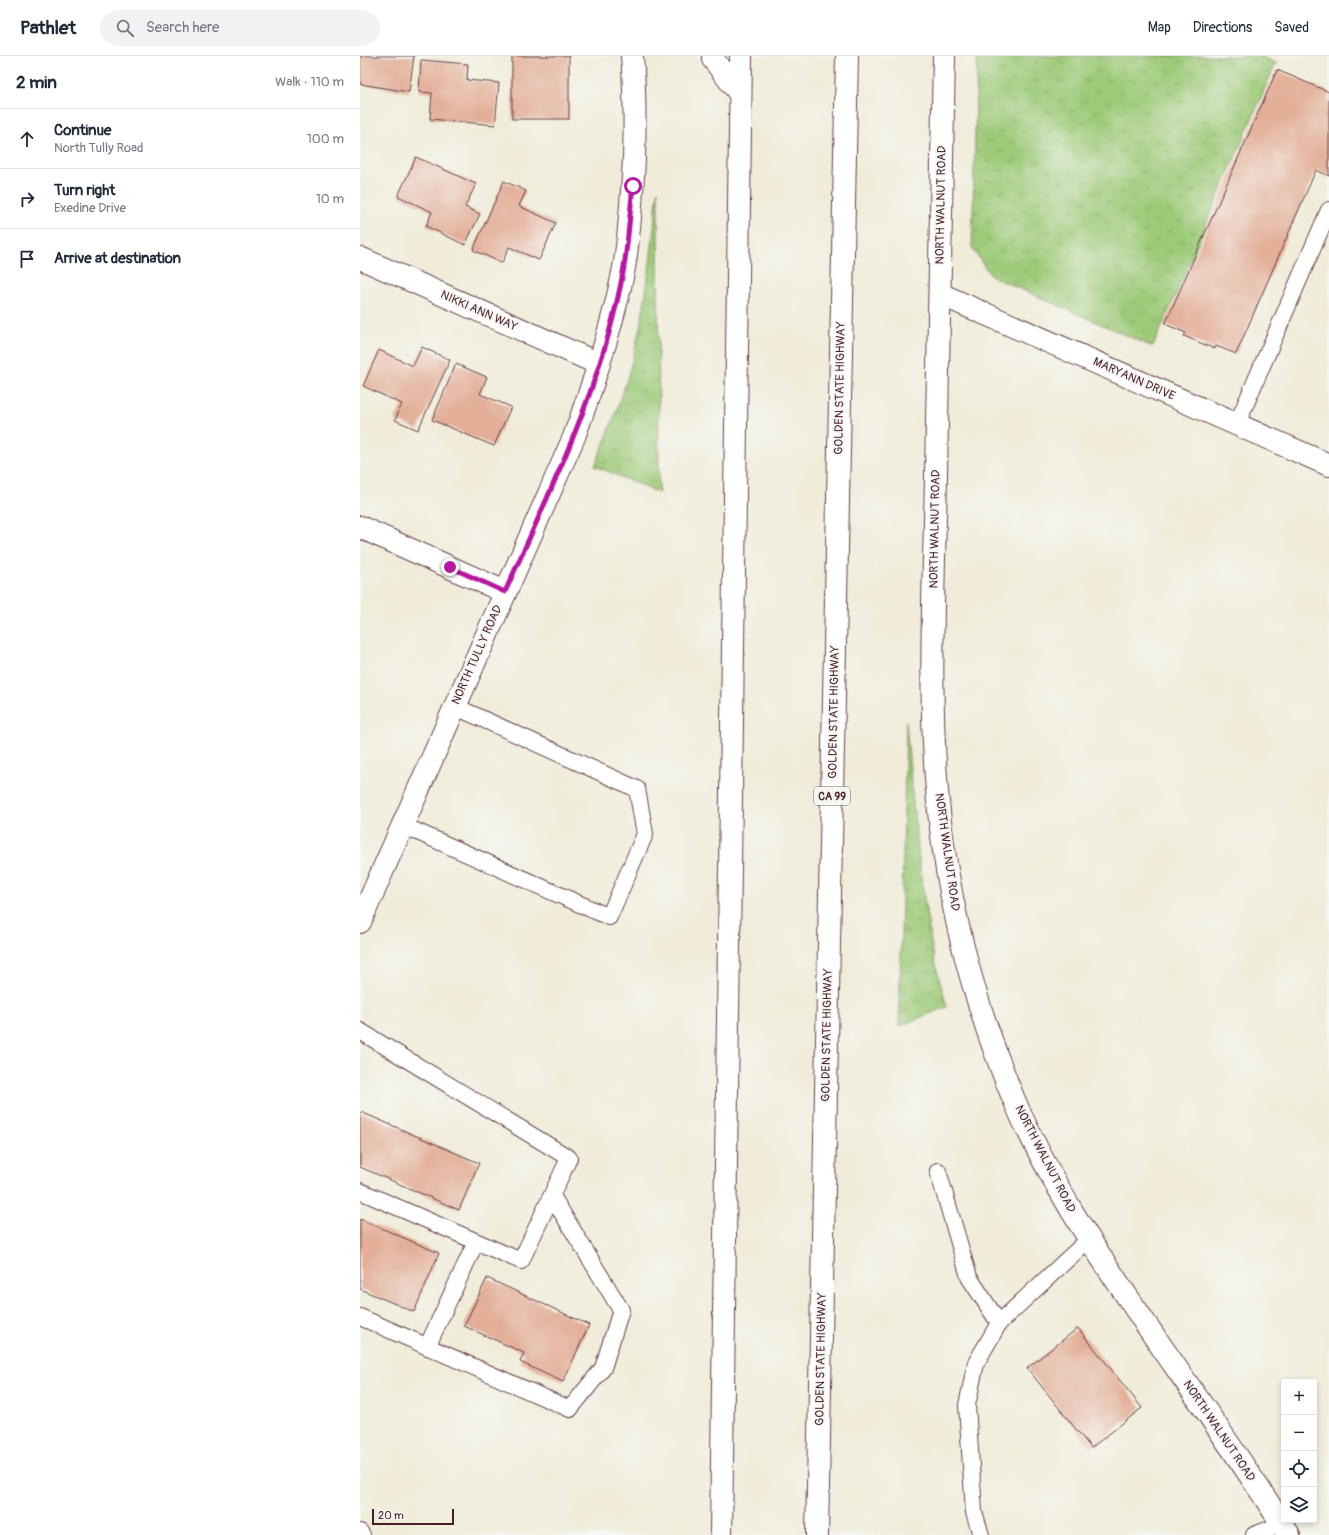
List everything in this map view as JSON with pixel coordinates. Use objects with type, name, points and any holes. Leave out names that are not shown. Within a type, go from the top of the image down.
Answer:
[{"type":"main road","name":"NORTH TULLY ROAD","points":[[360,922],[574,436],[598,364],[619,290],[624,268],[628,236],[633,186],[635,133],[632,56]]},
{"type":"main road","points":[[713,56],[713,59],[740,94]]},
{"type":"main road","points":[[721,1535],[741,56]]},
{"type":"main road","name":"GOLDEN STATE HIGHWAY","points":[[817,1535],[847,56]]},
{"type":"main road","name":"NORTH WALNUT ROAD","points":[[944,56],[932,698],[940,820],[959,931],[991,1041],[1036,1148],[1088,1240],[1286,1530]]},
{"type":"main road","name":"NIKKI ANN WAY","points":[[360,258],[598,364]]},
{"type":"main road","name":"MARYANN DRIVE","points":[[940,294],[1329,465]]},
{"type":"main road","points":[[360,527],[505,592]]},
{"type":"lane","points":[[1237,424],[1329,210]]},
{"type":"lane","points":[[402,825],[609,917],[645,834],[637,789],[454,706]]},
{"type":"lane","points":[[360,1031],[570,1158],[521,1261],[360,1191]]},
{"type":"lane","points":[[938,1171],[969,1277],[999,1323]]},
{"type":"lane","points":[[360,1317],[570,1409],[603,1368],[621,1310],[552,1196]]},
{"type":"lane","points":[[981,1535],[974,1512],[968,1405],[976,1363],[999,1323],[1088,1240]]},
{"type":"lane","points":[[427,1347],[476,1242]]},
{"type":"lane","points":[[1254,1535],[1286,1530]]},
{"type":"green space","points":[[977,56],[1260,56],[1276,63],[1153,347],[991,276],[972,248]]},
{"type":"green space","points":[[658,191],[659,493],[595,466],[613,421],[636,345],[647,288]]},
{"type":"green space","points":[[906,721],[913,806],[923,892],[932,948],[947,1007],[899,1026]]},
{"type":"building","points":[[360,56],[414,56],[409,92],[360,84]]},
{"type":"building","points":[[512,56],[569,56],[569,119],[512,119]]},
{"type":"building","points":[[421,60],[468,64],[467,80],[499,83],[495,125],[430,119],[432,93],[419,92]]},
{"type":"building","points":[[1277,70],[1329,92],[1329,176],[1316,170],[1236,354],[1216,346],[1215,349],[1184,336],[1186,333],[1165,324]]},
{"type":"building","points":[[416,157],[476,184],[465,207],[480,214],[465,245],[426,226],[432,212],[398,196]]},
{"type":"building","points":[[504,181],[526,191],[519,206],[556,223],[539,260],[509,247],[502,263],[473,250]]},
{"type":"building","points":[[422,347],[450,360],[418,430],[395,420],[402,404],[363,386],[379,350],[413,366]]},
{"type":"building","points":[[456,364],[487,377],[480,394],[511,407],[494,446],[432,420]]},
{"type":"building","points":[[361,1112],[479,1163],[459,1210],[360,1167]]},
{"type":"building","points":[[360,1219],[439,1253],[414,1312],[360,1289]]},
{"type":"building","points":[[487,1278],[589,1325],[563,1382],[520,1362],[524,1353],[464,1326]]},
{"type":"building","points":[[1078,1328],[1142,1408],[1091,1448],[1027,1368]]},
{"type":"route","points":[[450,567],[505,592],[583,413],[612,316],[624,268],[633,186]]}]
